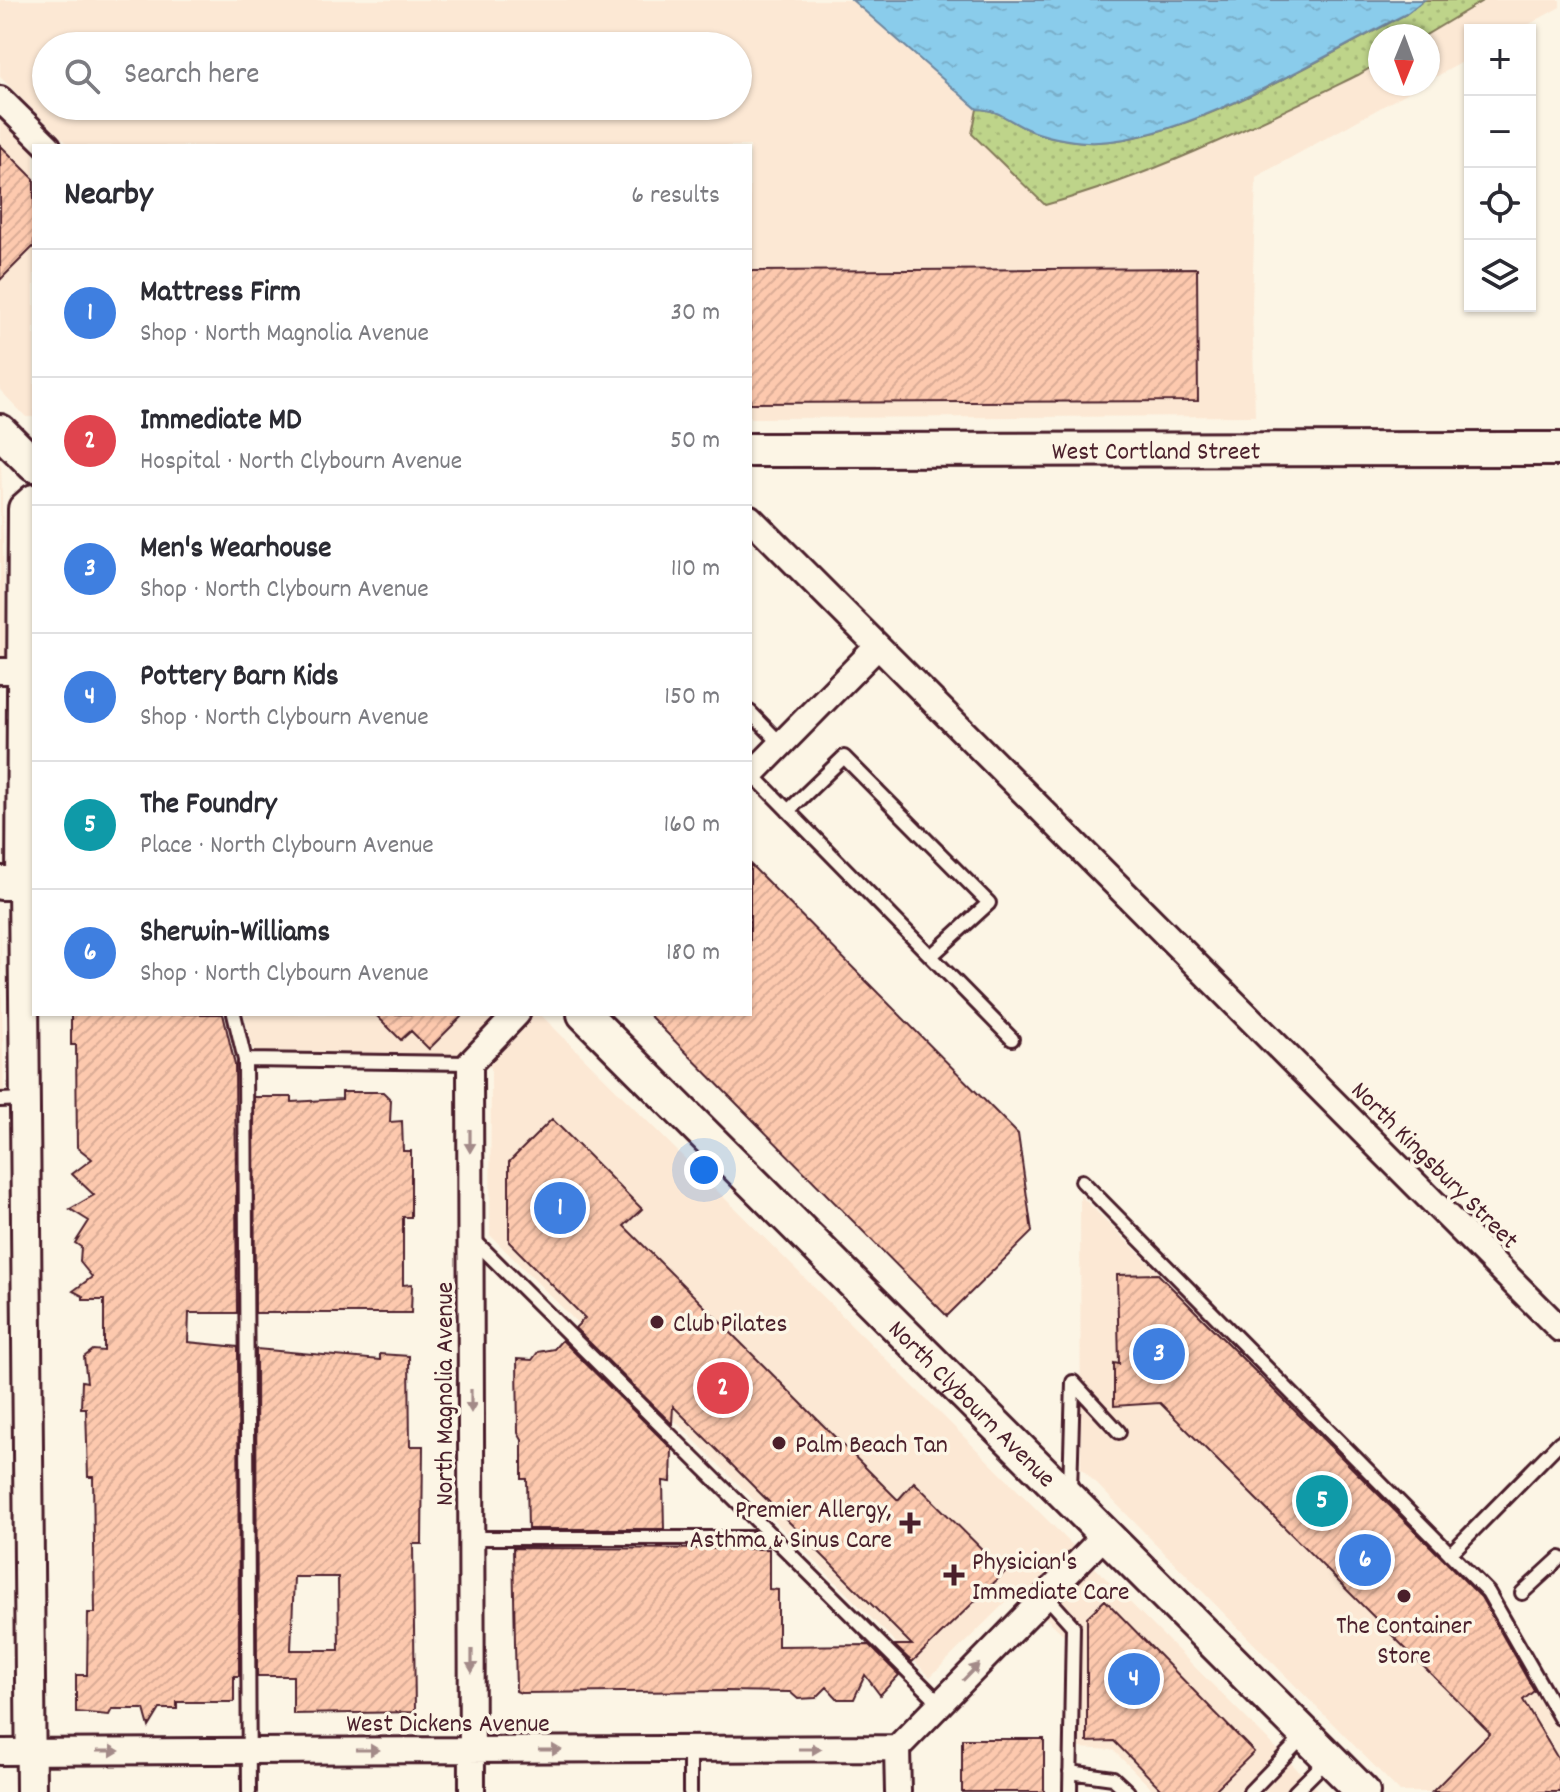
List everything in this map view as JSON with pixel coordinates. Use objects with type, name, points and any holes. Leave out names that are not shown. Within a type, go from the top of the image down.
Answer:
[{"type":"main road","points":[[0,431],[32,463]]},
{"type":"main road","name":"West Cortland Street","points":[[752,450],[1560,449]]},
{"type":"main road","points":[[20,887],[20,684],[25,509],[32,503]]},
{"type":"main road","name":"North Clybourn Avenue","points":[[586,1016],[1363,1792]]},
{"type":"street","points":[[0,99],[46,144]]},
{"type":"street","name":"North Kingsbury Street","points":[[752,520],[1560,1329]]},
{"type":"street","points":[[752,774],[877,647]]},
{"type":"street","points":[[20,887],[12,1100],[31,1792]]},
{"type":"street","points":[[470,1063],[515,1016]]},
{"type":"street","name":"North Magnolia Avenue","points":[[470,1063],[472,1792]]},
{"type":"street","points":[[898,1792],[897,1748],[1104,1536]]},
{"type":"street","name":"West Dickens Avenue","points":[[0,1752],[897,1748]]},
{"type":"lane","points":[[752,714],[781,744]]},
{"type":"lane","points":[[788,811],[844,757],[989,903],[931,956]]},
{"type":"lane","points":[[752,776],[1012,1039]]},
{"type":"lane","points":[[234,1016],[245,1060],[249,1792]]},
{"type":"lane","points":[[245,1060],[470,1063]]},
{"type":"lane","points":[[1082,1181],[1488,1592],[1560,1718]]},
{"type":"lane","points":[[471,1236],[941,1704]]},
{"type":"lane","points":[[1070,1502],[1073,1382],[1119,1432]]},
{"type":"lane","points":[[1450,1554],[1560,1442]]},
{"type":"lane","points":[[472,1538],[773,1538]]},
{"type":"lane","points":[[1522,1593],[1560,1558]]},
{"type":"lane","points":[[1046,1596],[1073,1626],[1070,1792]]},
{"type":"lane","points":[[1250,1792],[1305,1735]]},
{"type":"lane","points":[[690,1749],[690,1792]]},
{"type":"lane","points":[[1295,1792],[1329,1758]]},
{"type":"lane","points":[[1070,1772],[1113,1778],[1128,1792]]},
{"type":"shaded area","points":[[0,0],[852,0],[977,109],[1156,134],[1223,107],[1368,33],[1368,96],[1401,96],[1256,177],[1252,303],[1255,416],[752,418],[752,144],[68,144],[44,120],[752,120],[752,32],[32,32],[32,109],[0,77]]},
{"type":"shaded area","points":[[1424,0],[1560,0],[1560,7],[1530,24],[1464,24],[1464,61],[1440,74],[1440,24],[1386,24]]},
{"type":"shaded area","points":[[0,117],[32,149],[32,417],[26,417],[0,390]]},
{"type":"shaded area","points":[[1,465],[6,659],[0,659]]},
{"type":"shaded area","points":[[0,913],[4,1100],[0,1100]]},
{"type":"shaded area","points":[[245,1016],[542,1016],[1320,1792],[1155,1792],[1113,1750],[1080,1748],[1079,1649],[1017,1591],[930,1677],[490,1235],[491,1067],[254,1053]]},
{"type":"shaded area","points":[[1080,1195],[1480,1590],[1560,1729],[1560,1792],[1400,1792],[1081,1468]]},
{"type":"green space","points":[[1424,0],[1484,0],[1440,26],[1387,24]]},
{"type":"green space","points":[[1368,34],[1368,69],[1358,75],[1165,164],[1045,205],[972,134],[977,109],[993,111],[1039,134],[1056,138],[1098,142],[1135,137],[1215,111]]},
{"type":"water","points":[[852,0],[1424,0],[1387,24],[1368,24],[1368,34],[1255,93],[1174,126],[1135,137],[1098,142],[1065,140],[1039,134],[993,111],[977,109]]},
{"type":"building","points":[[0,145],[32,177],[32,248],[0,280]]},
{"type":"building","points":[[1197,268],[1198,401],[752,403],[752,271]]},
{"type":"building","points":[[752,866],[1018,1134],[1032,1232],[947,1316],[650,1016],[752,1016]]},
{"type":"building","points":[[71,1016],[223,1016],[235,1065],[237,1313],[189,1313],[188,1342],[238,1347],[239,1676],[234,1676],[234,1702],[177,1702],[177,1709],[160,1709],[149,1727],[144,1709],[112,1709],[109,1715],[76,1712],[76,1675],[87,1675],[88,1613],[95,1613],[93,1477],[88,1477],[86,1408],[81,1408],[82,1381],[87,1382],[84,1357],[93,1350],[104,1351],[104,1300],[83,1300],[83,1296],[73,1291],[92,1277],[80,1262],[81,1247],[75,1243],[89,1221],[70,1209],[94,1195],[72,1174],[92,1159],[77,1147],[76,1045],[71,1045]]},
{"type":"building","points":[[377,1016],[462,1016],[429,1049],[411,1031],[401,1040]]},
{"type":"building","points":[[342,1092],[383,1092],[391,1100],[390,1122],[402,1121],[403,1151],[411,1151],[411,1217],[403,1217],[403,1285],[412,1284],[411,1313],[255,1313],[254,1097],[292,1097],[292,1102],[342,1099]]},
{"type":"building","points":[[552,1119],[642,1209],[624,1226],[898,1500],[914,1482],[1005,1572],[912,1662],[894,1645],[912,1645],[673,1406],[672,1424],[575,1328],[585,1318],[509,1242],[509,1162]]},
{"type":"building","points":[[1158,1274],[1481,1597],[1534,1691],[1523,1700],[1560,1762],[1560,1792],[1432,1792],[1490,1733],[1160,1403],[1114,1406],[1114,1363],[1119,1364],[1117,1275]]},
{"type":"building","points":[[562,1340],[672,1449],[671,1482],[663,1481],[664,1529],[528,1529],[527,1479],[522,1479],[522,1440],[518,1433],[517,1359],[532,1360],[538,1352],[554,1349]]},
{"type":"building","points":[[256,1349],[380,1360],[380,1354],[409,1356],[410,1446],[423,1446],[422,1544],[413,1544],[415,1712],[293,1714],[293,1676],[257,1676]],"holes":[[[294,1577],[338,1577],[339,1650],[291,1650]]]},
{"type":"building","points":[[513,1548],[769,1549],[769,1589],[778,1590],[778,1646],[869,1645],[899,1675],[880,1695],[865,1675],[854,1699],[838,1699],[827,1687],[816,1698],[798,1699],[790,1692],[521,1693],[516,1691]]},
{"type":"building","points":[[1105,1600],[1254,1752],[1213,1792],[1164,1792],[1114,1741],[1087,1742],[1087,1617]]},
{"type":"building","points":[[962,1739],[1044,1739],[1044,1792],[962,1792]]},
{"type":"place","name":"Mattress Firm","points":[[560,1208]]},
{"type":"place","name":"Club Pilates","points":[[657,1322]]},
{"type":"place","name":"Men's Wearhouse","points":[[1159,1354]]},
{"type":"place","name":"Immediate MD","points":[[723,1388]]},
{"type":"place","name":"Palm Beach Tan","points":[[779,1443]]},
{"type":"place","name":"The Foundry","points":[[1322,1501]]},
{"type":"place","name":"Premier Allergy, Asthma & Sinus Care","points":[[910,1523]]},
{"type":"place","name":"Sherwin-Williams","points":[[1365,1560]]},
{"type":"place","name":"Physician's Immediate Care","points":[[954,1575]]},
{"type":"place","name":"The Container Store","points":[[1404,1596]]},
{"type":"place","name":"Pottery Barn Kids","points":[[1134,1679]]}]
